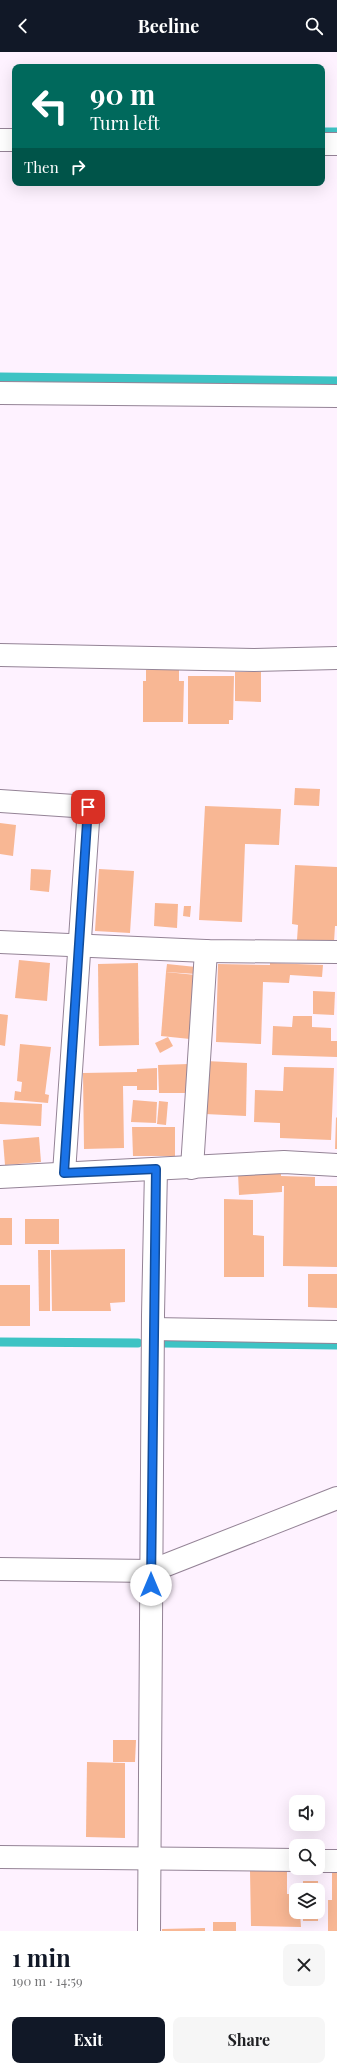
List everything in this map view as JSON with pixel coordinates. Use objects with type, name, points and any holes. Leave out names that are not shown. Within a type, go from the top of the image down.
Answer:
[{"type":"street","points":[[0,140],[12,140]]},
{"type":"street","points":[[325,144],[337,144]]},
{"type":"street","points":[[0,394],[337,396]]},
{"type":"street","points":[[0,655],[254,660],[337,658]]},
{"type":"street","points":[[0,800],[88,807],[64,1173]]},
{"type":"street","points":[[0,942],[206,951],[337,952]]},
{"type":"street","points":[[192,1168],[206,951]]},
{"type":"street","points":[[0,1177],[284,1162],[337,1164]]},
{"type":"street","points":[[149,1931],[153,1329],[156,1169]]},
{"type":"street","points":[[153,1329],[337,1332]]},
{"type":"street","points":[[0,1569],[151,1571],[337,1498]]},
{"type":"street","points":[[0,1857],[289,1860]]},
{"type":"street","points":[[325,1860],[337,1861]]},
{"type":"building","points":[[146,670],[179,670],[179,681],[184,681],[183,722],[143,722],[143,681],[146,681]]},
{"type":"building","points":[[235,672],[261,672],[261,702],[235,701]]},
{"type":"building","points":[[188,676],[234,676],[233,720],[229,720],[229,724],[188,724]]},
{"type":"building","points":[[295,788],[320,789],[319,806],[294,805]]},
{"type":"building","points":[[205,806],[281,809],[279,845],[245,844],[242,922],[199,920]]},
{"type":"building","points":[[0,823],[16,825],[13,856],[0,854]]},
{"type":"building","points":[[295,865],[337,867],[337,926],[335,926],[334,942],[297,940],[298,925],[292,924]]},
{"type":"building","points":[[31,869],[51,870],[49,892],[30,890]]},
{"type":"building","points":[[99,869],[134,871],[130,933],[95,931]]},
{"type":"building","points":[[155,903],[178,904],[177,928],[154,926]]},
{"type":"building","points":[[184,906],[191,906],[190,917],[183,916]]},
{"type":"building","points":[[19,960],[50,963],[47,1001],[15,998]]},
{"type":"building","points":[[138,963],[139,1045],[99,1046],[98,964]]},
{"type":"building","points":[[270,963],[323,965],[322,977],[290,975],[289,983],[263,982],[261,1044],[216,1042],[218,964],[270,965]]},
{"type":"building","points":[[167,964],[196,967],[196,974],[166,972]]},
{"type":"building","points":[[166,972],[196,975],[190,1039],[161,1036]]},
{"type":"building","points":[[313,991],[335,992],[334,1015],[313,1014]]},
{"type":"building","points":[[0,1014],[8,1015],[5,1046],[0,1045]]},
{"type":"building","points":[[293,1016],[312,1016],[312,1027],[331,1028],[331,1041],[337,1041],[337,1057],[272,1055],[273,1026],[292,1027]]},
{"type":"building","points":[[168,1037],[173,1046],[160,1053],[155,1043]]},
{"type":"building","points":[[20,1044],[51,1047],[45,1094],[49,1095],[48,1103],[14,1100],[15,1091],[21,1092],[22,1082],[17,1081]]},
{"type":"building","points":[[206,1061],[247,1063],[246,1116],[205,1114]]},
{"type":"building","points":[[189,1064],[189,1093],[159,1093],[158,1065]]},
{"type":"building","points":[[284,1067],[334,1068],[331,1140],[280,1138],[280,1123],[254,1122],[255,1090],[283,1091]]},
{"type":"building","points":[[157,1068],[157,1090],[137,1090],[137,1086],[123,1086],[124,1148],[84,1149],[83,1073],[137,1072],[137,1069]]},
{"type":"building","points":[[133,1100],[157,1102],[156,1123],[131,1122]]},
{"type":"building","points":[[159,1101],[168,1102],[166,1125],[157,1124]]},
{"type":"building","points":[[0,1102],[42,1104],[41,1126],[0,1124]]},
{"type":"building","points":[[336,1117],[337,1149],[335,1149]]},
{"type":"building","points":[[132,1127],[175,1127],[175,1156],[133,1156]]},
{"type":"building","points":[[39,1137],[41,1162],[5,1165],[3,1140]]},
{"type":"building","points":[[281,1170],[281,1176],[315,1177],[315,1186],[337,1186],[337,1267],[283,1266],[284,1186],[282,1186],[282,1192],[239,1195],[238,1173]]},
{"type":"building","points":[[224,1199],[253,1200],[253,1235],[264,1236],[264,1277],[224,1277]]},
{"type":"building","points":[[0,1218],[12,1218],[12,1245],[0,1245]]},
{"type":"building","points":[[25,1219],[59,1219],[59,1244],[25,1244]]},
{"type":"building","points":[[125,1249],[125,1302],[110,1303],[111,1311],[52,1311],[51,1250]]},
{"type":"building","points":[[38,1250],[50,1250],[50,1311],[39,1311]]},
{"type":"building","points":[[308,1274],[337,1274],[337,1308],[308,1307]]},
{"type":"building","points":[[0,1285],[30,1285],[30,1326],[0,1326]]},
{"type":"building","points":[[113,1740],[136,1740],[135,1762],[113,1762]]},
{"type":"building","points":[[87,1762],[125,1763],[125,1838],[86,1837]]},
{"type":"building","points":[[250,1871],[287,1871],[289,1919],[300,1919],[301,1927],[251,1926]]},
{"type":"building","points":[[332,1872],[337,1872],[337,1931],[328,1931],[328,1900],[332,1900]]},
{"type":"building","points":[[303,1881],[318,1881],[318,1883],[303,1883]]},
{"type":"building","points":[[303,1919],[318,1919],[318,1921],[303,1921]]},
{"type":"building","points":[[213,1922],[236,1922],[236,1931],[213,1931]]},
{"type":"building","points":[[205,1928],[205,1931],[162,1931],[162,1929]]},
{"type":"waterway","points":[[325,132],[337,132]]},
{"type":"waterway","points":[[0,377],[337,381]]},
{"type":"waterway","points":[[0,1342],[138,1343]]},
{"type":"waterway","points":[[163,1343],[337,1345]]},
{"type":"route","points":[[88,807],[64,1173],[156,1169],[153,1316],[151,1585]]}]
